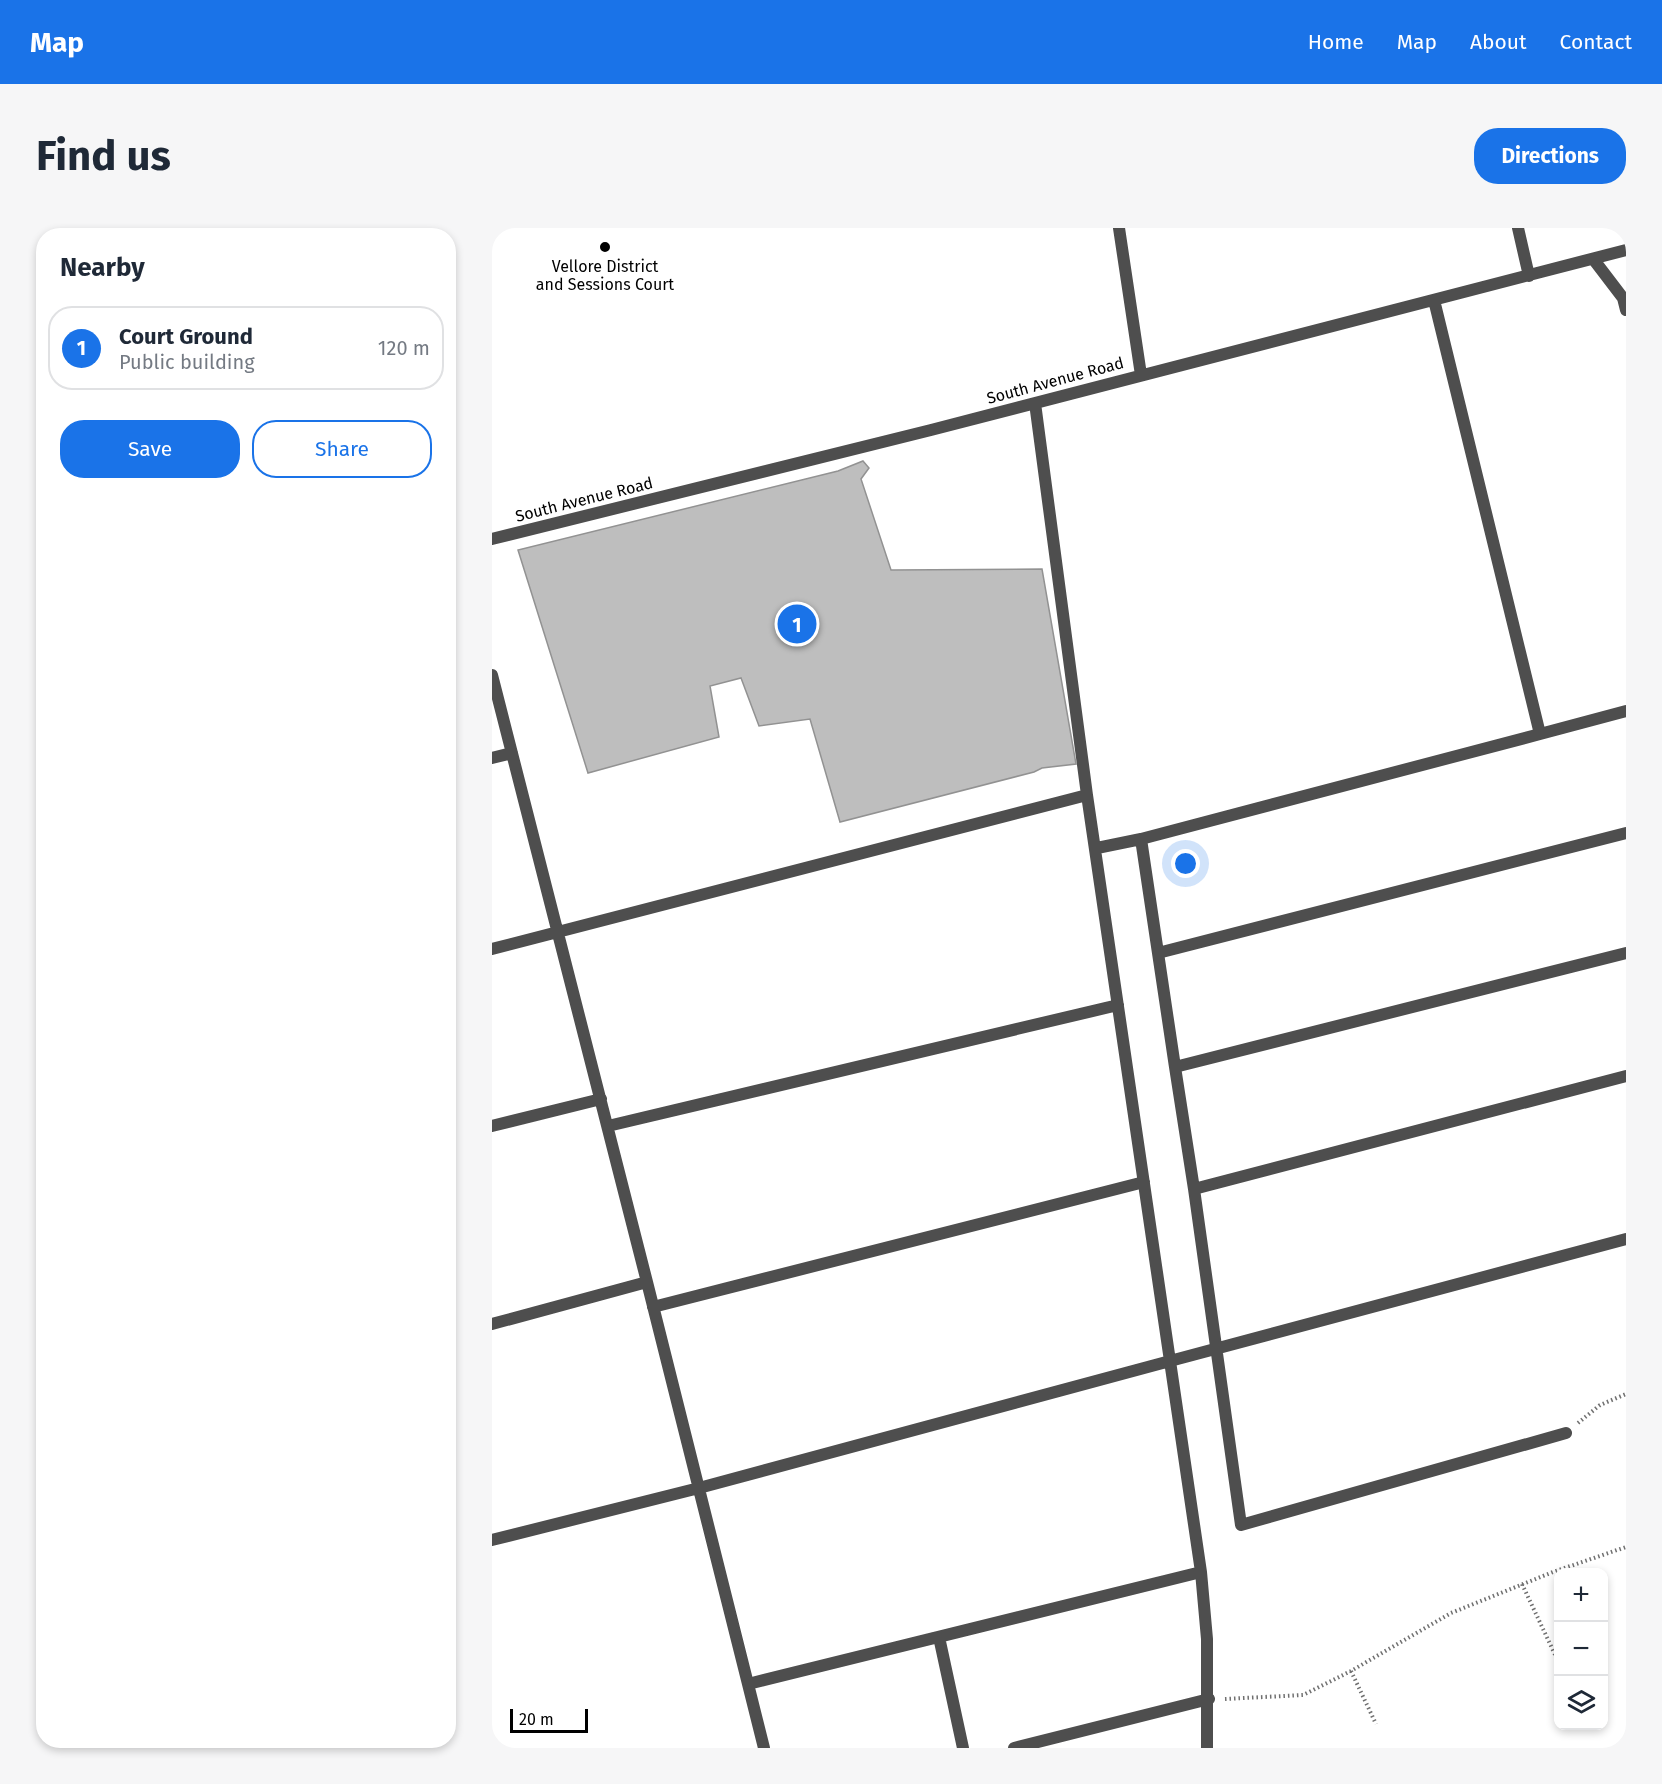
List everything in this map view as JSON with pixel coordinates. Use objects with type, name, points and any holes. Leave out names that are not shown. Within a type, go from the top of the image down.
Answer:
[{"type":"street","points":[[1119,228],[1141,375]]},
{"type":"street","points":[[1518,228],[1529,276]]},
{"type":"street","name":"South Avenue Road","points":[[492,539],[1035,403],[1626,250]]},
{"type":"street","points":[[1594,260],[1623,298],[1626,310]]},
{"type":"street","points":[[1434,300],[1540,734]]},
{"type":"street","points":[[1035,403],[1087,795],[1201,1572],[1209,1699],[1208,1748]]},
{"type":"street","points":[[492,675],[764,1748]]},
{"type":"street","points":[[1096,848],[1141,839],[1626,711]]},
{"type":"street","points":[[492,758],[512,753]]},
{"type":"street","points":[[492,949],[1087,795]]},
{"type":"street","points":[[1158,952],[1626,833]]},
{"type":"street","points":[[1141,839],[1194,1189],[1241,1525],[1566,1433]]},
{"type":"street","points":[[1176,1067],[1626,953]]},
{"type":"street","points":[[608,1126],[1118,1005]]},
{"type":"street","points":[[1194,1189],[1626,1076]]},
{"type":"street","points":[[492,1126],[601,1099]]},
{"type":"street","points":[[653,1307],[1144,1182]]},
{"type":"street","points":[[492,1540],[699,1488],[1626,1239]]},
{"type":"street","points":[[492,1324],[647,1282]]},
{"type":"street","points":[[748,1684],[1201,1572]]},
{"type":"street","points":[[939,1637],[963,1748]]},
{"type":"street","points":[[1014,1748],[1209,1699]]},
{"type":"path","points":[[1566,1433],[1600,1405],[1626,1394]]},
{"type":"path","points":[[1209,1699],[1303,1695],[1352,1671],[1450,1613],[1522,1584],[1626,1547]]},
{"type":"path","points":[[1522,1584],[1554,1652]]},
{"type":"path","points":[[1352,1671],[1376,1724]]},
{"type":"building","points":[[863,461],[869,468],[861,479],[891,570],[1042,569],[1076,764],[1042,768],[840,822],[810,719],[759,726],[741,678],[710,686],[719,737],[588,773],[518,550],[838,471]]},
{"type":"place","name":"Vellore District and Sessions Court","points":[[605,247]]},
{"type":"place","name":"Court Ground","points":[[797,624]]}]
